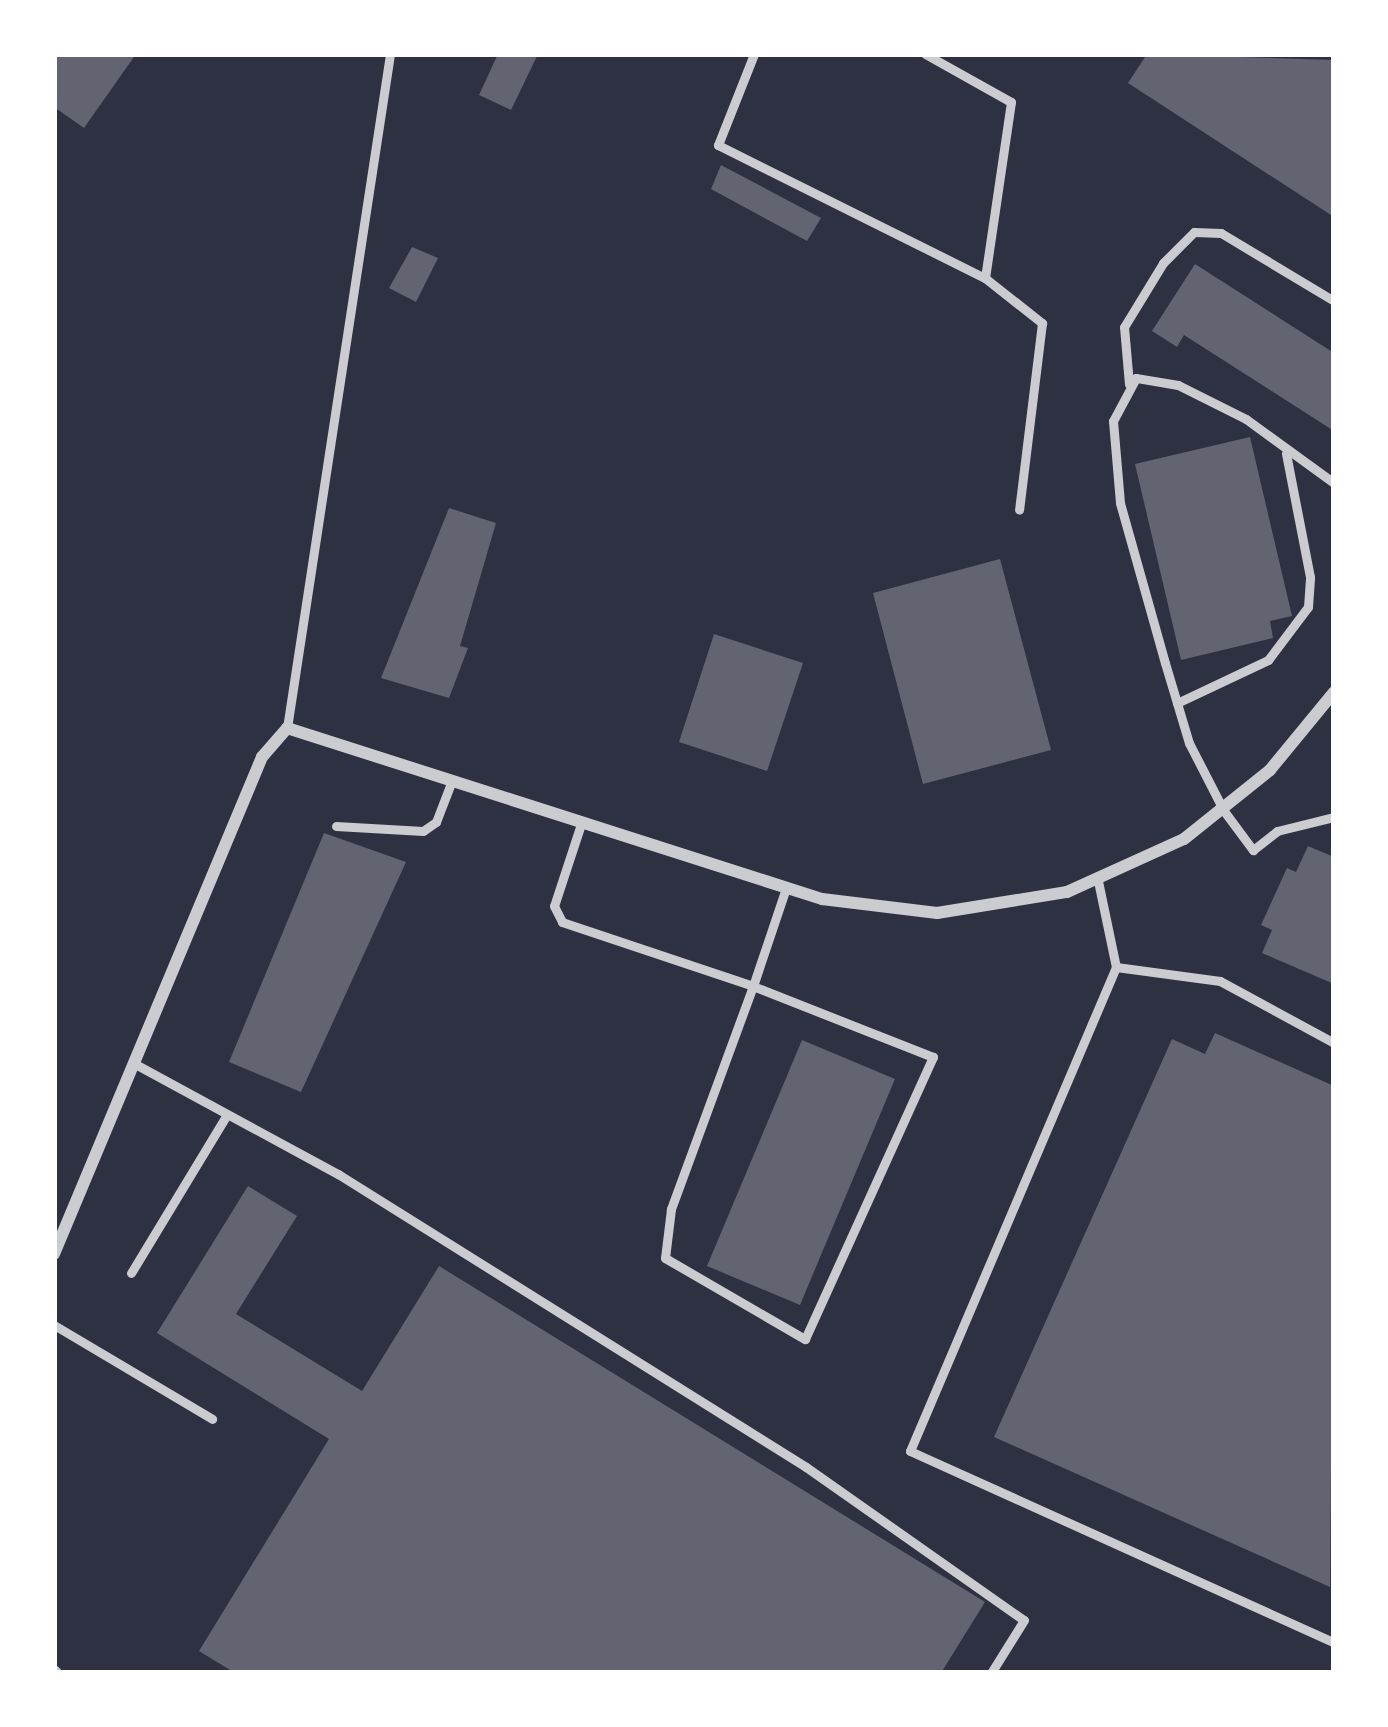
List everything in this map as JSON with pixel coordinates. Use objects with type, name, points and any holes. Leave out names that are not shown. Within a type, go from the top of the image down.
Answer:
[{"type":"street","points":[[54,1254],[262,757],[287,728],[786,888],[905,914],[1007,906],[1098,880],[1224,811],[1289,750],[1334,692]]},
{"type":"lane","points":[[287,728],[390,54]]},
{"type":"lane","points":[[737,54],[753,57],[718,145],[985,278],[1042,323],[1019,510]]},
{"type":"lane","points":[[925,54],[1011,102],[985,278]]},
{"type":"lane","points":[[1334,302],[1221,233],[1194,232],[1163,263],[1124,327],[1130,384],[1113,421],[1115,471],[1177,703],[1224,811],[1253,850],[1277,831],[1334,817]]},
{"type":"lane","points":[[1130,384],[1147,378],[1228,409],[1334,484]]},
{"type":"lane","points":[[1177,703],[1268,659],[1308,607],[1310,577],[1286,450]]},
{"type":"lane","points":[[336,826],[424,831],[451,783]]},
{"type":"lane","points":[[581,824],[554,906],[562,922],[753,986],[933,1057],[805,1339],[665,1258],[671,1209],[753,986],[786,888]]},
{"type":"lane","points":[[1098,880],[1117,967],[910,1451],[1334,1642]]},
{"type":"lane","points":[[1117,967],[1220,981],[1334,1043]]},
{"type":"lane","points":[[137,1065],[338,1174],[806,1467],[1024,1620],[991,1673]]},
{"type":"lane","points":[[131,1273],[226,1116]]},
{"type":"lane","points":[[54,1325],[212,1419]]},
{"type":"building","points":[[54,54],[136,54],[84,128],[54,107]]},
{"type":"building","points":[[498,54],[538,54],[511,110],[479,95]]},
{"type":"building","points":[[1147,54],[1334,60],[1334,217],[1128,83]]},
{"type":"building","points":[[721,165],[821,218],[807,241],[711,189]]},
{"type":"building","points":[[412,247],[438,258],[416,302],[389,288]]},
{"type":"building","points":[[1195,264],[1334,353],[1334,431],[1184,335],[1177,347],[1152,331]]},
{"type":"building","points":[[1250,437],[1292,616],[1270,621],[1273,638],[1181,660],[1135,464]]},
{"type":"building","points":[[449,508],[496,523],[460,646],[468,648],[449,698],[381,678]]},
{"type":"building","points":[[1000,559],[1051,750],[923,784],[873,593]]},
{"type":"building","points":[[714,634],[803,663],[767,771],[679,742]]},
{"type":"building","points":[[324,833],[406,862],[301,1092],[229,1062]]},
{"type":"building","points":[[1308,846],[1334,857],[1334,984],[1262,953],[1272,930],[1261,925],[1287,868],[1296,872]]},
{"type":"building","points":[[1215,1033],[1334,1086],[1330,1587],[994,1437],[1172,1039],[1205,1054]]},
{"type":"building","points":[[802,1040],[895,1079],[800,1305],[707,1266]]},
{"type":"building","points":[[248,1186],[297,1216],[236,1314],[362,1391],[439,1266],[985,1602],[941,1673],[235,1673],[199,1651],[329,1439],[157,1333]]}]
